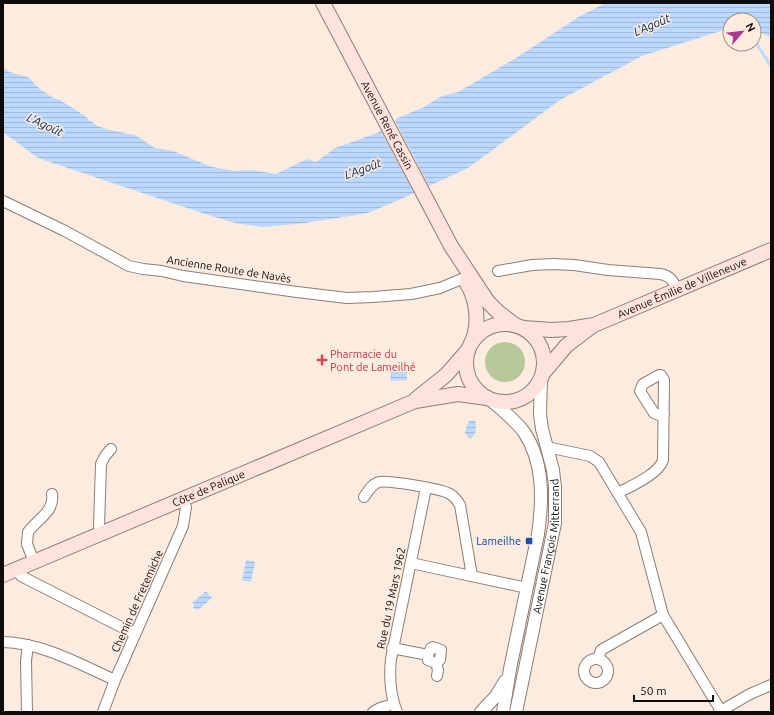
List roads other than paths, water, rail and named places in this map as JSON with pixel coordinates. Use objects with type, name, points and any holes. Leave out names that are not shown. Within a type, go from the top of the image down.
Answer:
[{"type":"main road","name":"Avenue René Cassin","points":[[323,3],[451,246],[488,302],[498,312],[519,326]]},
{"type":"main road","name":"Avenue René Cassin","points":[[451,246],[472,293],[475,308],[476,333],[470,347]]},
{"type":"main road","name":"Avenue Émilie de Villeneuve","points":[[519,326],[551,330],[594,325],[771,250]]},
{"type":"main road","points":[[505,324],[519,326],[534,336],[541,347],[544,359],[543,376],[535,389],[526,397],[515,401],[503,402],[489,399],[478,391],[471,383],[467,372],[466,361],[470,347],[482,332],[495,325],[505,324]]},
{"type":"main road","name":"Avenue Émilie de Villeneuve","points":[[543,376],[566,346],[594,325]]},
{"type":"main road","name":"Côte de Palique","points":[[415,401],[446,375],[470,347]]},
{"type":"main road","name":"Côte de Palique","points":[[3,575],[20,572],[34,562],[102,533],[185,503],[415,401],[458,394],[489,399]]},
{"type":"street","name":"Ancienne Route de Navès","points":[[3,201],[65,231],[129,266],[183,276],[347,298],[411,294],[440,288],[464,278]]},
{"type":"street","points":[[498,271],[532,265],[553,264],[660,274],[669,276],[677,290]]},
{"type":"street","name":"Avenue François Mitterrand","points":[[516,712],[555,523],[555,487],[553,470],[542,429],[540,414],[543,376]]},
{"type":"street","name":"Avenue François Mitterrand","points":[[489,399],[509,416],[524,433],[532,448],[539,469],[542,492],[540,520],[510,669],[503,712]]},
{"type":"street","points":[[618,493],[656,471],[661,466],[663,460],[664,415]]},
{"type":"street","points":[[547,447],[586,455],[595,458],[599,462],[641,532],[663,614],[720,711],[750,694],[771,685]]},
{"type":"street","points":[[102,533],[99,526],[101,464],[111,449]]},
{"type":"street","points":[[364,497],[375,484],[386,481],[447,492],[457,500],[460,505],[472,576]]},
{"type":"street","name":"Rue du 19 Mars 1962","points":[[396,708],[390,677],[392,648],[426,488]]},
{"type":"street","points":[[34,562],[27,544],[28,532],[48,510],[53,499],[52,494]]},
{"type":"street","name":"Chemin de Fretemiche","points":[[103,712],[115,680],[180,534],[186,513],[185,503]]},
{"type":"street","points":[[411,563],[527,588]]},
{"type":"street","points":[[20,572],[131,632],[137,630]]},
{"type":"street","points":[[598,660],[601,650],[663,614]]},
{"type":"street","points":[[3,642],[28,645],[52,651],[115,680]]},
{"type":"street","points":[[27,712],[26,661],[28,645]]},
{"type":"street","points":[[392,648],[428,655],[428,660],[436,663],[438,670],[437,676]]},
{"type":"street","points":[[487,711],[499,692],[510,669]]},
{"type":"street","points":[[373,712],[380,708],[396,708]]},
{"type":"water","name":"L'Agoût","points":[[606,3],[770,3],[771,37],[762,33],[762,12],[722,12],[722,31],[642,56],[560,100],[468,168],[368,213],[305,223],[263,227],[235,223],[38,158],[3,133],[3,68],[12,73],[28,77],[40,89],[82,114],[97,126],[135,135],[155,148],[173,151],[212,167],[236,171],[251,170],[276,174],[307,159],[316,162],[335,148],[377,133],[398,118],[424,107],[440,97],[458,92],[516,58],[580,16]]},
{"type":"water","points":[[407,371],[407,380],[391,381],[390,372]]},
{"type":"water","points":[[470,420],[474,420],[476,423],[475,434],[471,438],[465,433]]},
{"type":"water","points":[[246,560],[255,562],[251,582],[242,580]]},
{"type":"water","points":[[206,591],[212,598],[198,610],[193,608],[194,605],[192,603]]},
{"type":"waterway","points":[[762,52],[771,66]]},
{"type":"place","name":"Pharmacie du Pont de Lameilhé","points":[[322,360]]},
{"type":"place","name":"Lameilhe","points":[[529,541]]}]
